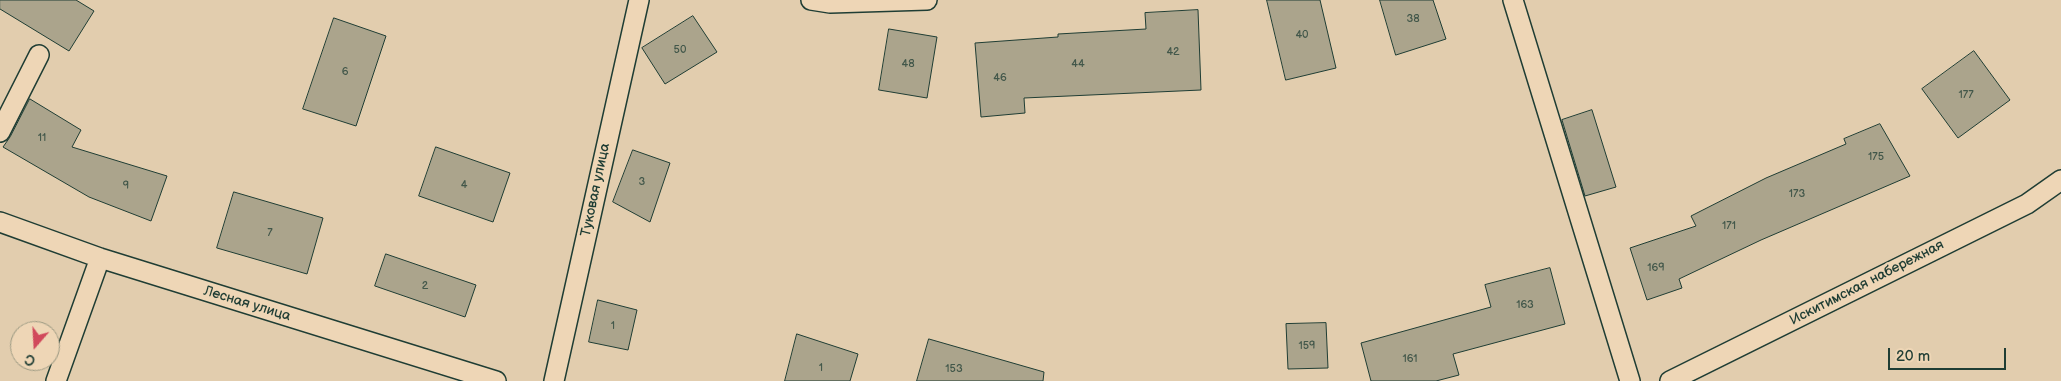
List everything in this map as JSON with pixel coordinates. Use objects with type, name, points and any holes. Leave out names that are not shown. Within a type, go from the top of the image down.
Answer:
[{"type":"lane","name":"Туковая улица","points":[[554,381],[638,0]]},
{"type":"lane","points":[[811,0],[830,3],[927,0]]},
{"type":"lane","points":[[1514,0],[1630,381]]},
{"type":"lane","points":[[0,132],[39,55]]},
{"type":"lane","name":"Искитимская набережная","points":[[1670,381],[2027,204],[2061,180]]},
{"type":"lane","name":"Лесная улица","points":[[0,222],[100,258],[496,381]]},
{"type":"lane","points":[[56,381],[100,258]]},
{"type":"building","points":[[0,0],[76,0],[94,11],[69,51],[0,9]]},
{"type":"building","points":[[1267,0],[1320,0],[1336,68],[1286,80]]},
{"type":"building","points":[[1380,0],[1433,0],[1446,39],[1396,55]]},
{"type":"building","points":[[1198,10],[1201,90],[1024,98],[1025,113],[981,117],[975,43],[1058,37],[1058,34],[1146,29],[1145,13]]},
{"type":"building","points":[[693,16],[717,52],[665,84],[642,48]]},
{"type":"building","points":[[334,18],[386,36],[356,126],[303,109]]},
{"type":"building","points":[[889,29],[937,37],[927,98],[879,90]]},
{"type":"building","points":[[1974,51],[2010,100],[1958,138],[1922,89]]},
{"type":"building","points":[[30,99],[81,130],[72,147],[167,176],[151,221],[89,197],[3,147]]},
{"type":"building","points":[[1592,110],[1616,187],[1585,196],[1562,120]]},
{"type":"building","points":[[1880,124],[1910,176],[1761,240],[1679,279],[1682,288],[1647,300],[1630,248],[1696,226],[1691,216],[1766,178],[1846,144],[1844,139]]},
{"type":"building","points":[[436,147],[510,173],[493,222],[419,196]]},
{"type":"building","points":[[633,150],[670,163],[650,222],[613,202]]},
{"type":"building","points":[[234,192],[323,218],[307,274],[217,248]]},
{"type":"building","points":[[386,254],[476,285],[465,317],[375,286]]},
{"type":"building","points":[[1550,268],[1565,324],[1453,354],[1459,375],[1436,381],[1371,381],[1361,343],[1491,307],[1485,285]]},
{"type":"building","points":[[598,300],[637,310],[628,350],[589,342]]},
{"type":"building","points":[[1326,323],[1328,368],[1288,369],[1286,324]]},
{"type":"building","points":[[797,334],[858,354],[850,381],[785,381]]},
{"type":"building","points":[[929,339],[1044,372],[1043,381],[917,381]]}]
